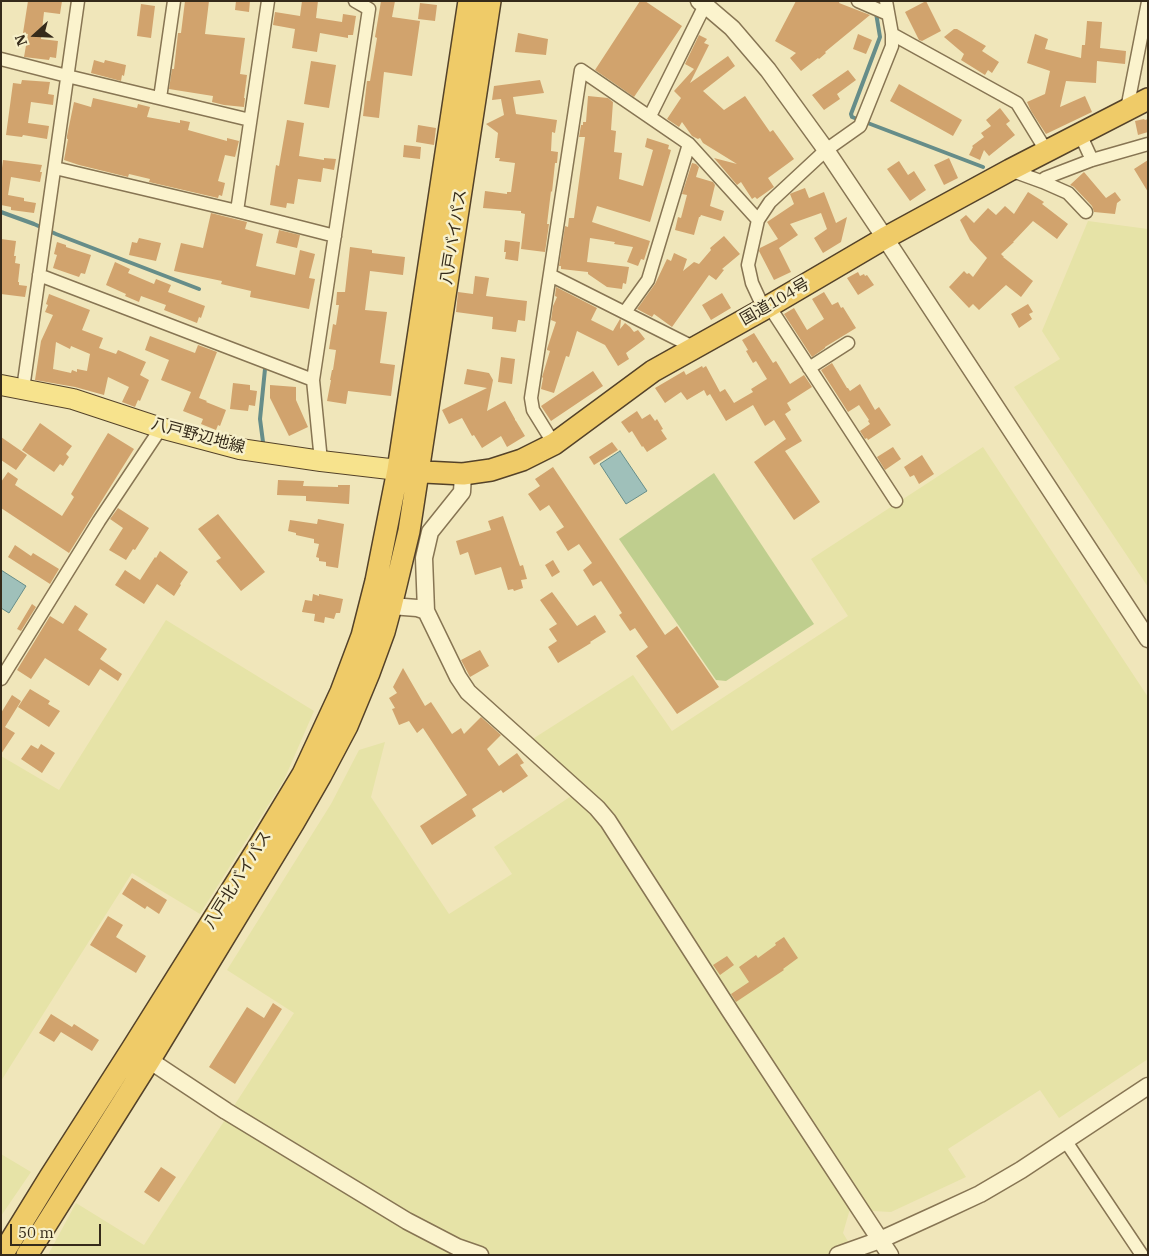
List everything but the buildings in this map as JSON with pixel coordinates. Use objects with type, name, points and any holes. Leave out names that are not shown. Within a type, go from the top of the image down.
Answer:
[{"type":"highway","name":"八戸バイパス","points":[[408,471],[469,1]]},
{"type":"highway","name":"八戸バイパス","points":[[408,471],[490,1]]},
{"type":"highway","name":"国道104号","points":[[408,471],[463,474],[492,470],[522,460],[554,444],[653,372],[885,238],[1148,98]]},
{"type":"highway","name":"八戸北バイパス","points":[[2,1255],[28,1212],[141,1055],[321,775],[347,726],[384,632],[409,531],[408,471]]},
{"type":"highway","name":"八戸北バイパス","points":[[28,1253],[260,845],[303,774],[338,699],[362,636],[408,471]]},
{"type":"highway","points":[[1,1246],[28,1212]]},
{"type":"main road","name":"八戸野辺地線","points":[[1,385],[73,400],[161,428],[240,449],[320,461],[408,471]]},
{"type":"street","points":[[23,389],[78,1]]},
{"type":"street","points":[[160,98],[174,1]]},
{"type":"street","points":[[237,211],[268,1]]},
{"type":"street","points":[[320,461],[312,380],[369,9],[355,1]]},
{"type":"street","points":[[858,1],[887,8],[892,34],[892,46],[860,126],[826,150],[770,202],[758,220],[748,265],[752,283],[766,307],[809,368],[896,501]]},
{"type":"street","points":[[650,116],[704,2],[732,28],[768,70],[826,150],[1148,639]]},
{"type":"street","points":[[1127,109],[1148,2]]},
{"type":"street","points":[[892,34],[1017,103],[1047,152]]},
{"type":"street","points":[[1,59],[250,120]]},
{"type":"street","points":[[554,444],[533,410],[531,398],[581,70],[689,144],[758,220]]},
{"type":"street","points":[[1080,134],[1092,160]]},
{"type":"street","points":[[625,312],[648,280],[689,144]]},
{"type":"street","points":[[1043,182],[1045,178],[1092,160],[1148,144]]},
{"type":"street","points":[[55,168],[335,236]]},
{"type":"street","points":[[1010,170],[1068,193],[1086,212]]},
{"type":"street","points":[[39,275],[312,380]]},
{"type":"street","points":[[550,275],[695,348]]},
{"type":"street","points":[[809,368],[848,343]]},
{"type":"street","points":[[1,680],[99,521],[161,428]]},
{"type":"street","points":[[463,474],[462,492],[430,532],[424,558],[426,611],[458,677],[468,692],[597,808],[608,821],[890,1255]]},
{"type":"street","points":[[391,606],[417,608],[426,611]]},
{"type":"street","points":[[141,1055],[226,1111],[407,1221],[457,1247],[480,1255]]},
{"type":"street","points":[[838,1255],[880,1240],[980,1194],[1021,1170],[1148,1086]]},
{"type":"street","points":[[1065,1140],[1142,1255]]},
{"type":"shaded area","points":[[1088,221],[1148,229],[1148,587],[1014,387],[1060,359],[1042,331]]},
{"type":"shaded area","points":[[983,447],[1148,697],[1148,1059],[1059,1118],[1040,1090],[948,1149],[966,1177],[891,1212],[872,1211],[864,1201],[850,1209],[843,1233],[856,1255],[48,1255],[76,1203],[144,1245],[294,1013],[227,970],[331,804],[359,750],[385,742],[371,797],[449,914],[512,874],[494,847],[585,787],[531,740],[633,675],[672,731],[848,616],[811,559]]},
{"type":"shaded area","points":[[166,620],[314,711],[284,780],[200,914],[132,873],[1,1081],[1,756],[59,790]]},
{"type":"shaded area","points":[[1,1154],[31,1172],[1,1216]]},
{"type":"green space","points":[[714,473],[814,624],[726,681],[716,680],[619,539]]},
{"type":"water","points":[[620,451],[647,491],[626,504],[600,464]]},
{"type":"water","points":[[1,570],[26,586],[9,613],[1,608]]},
{"type":"waterway","points":[[876,13],[880,37],[851,114],[852,117],[983,167]]},
{"type":"waterway","points":[[1,212],[199,289]]},
{"type":"waterway","points":[[263,442],[260,419],[265,369]]}]
